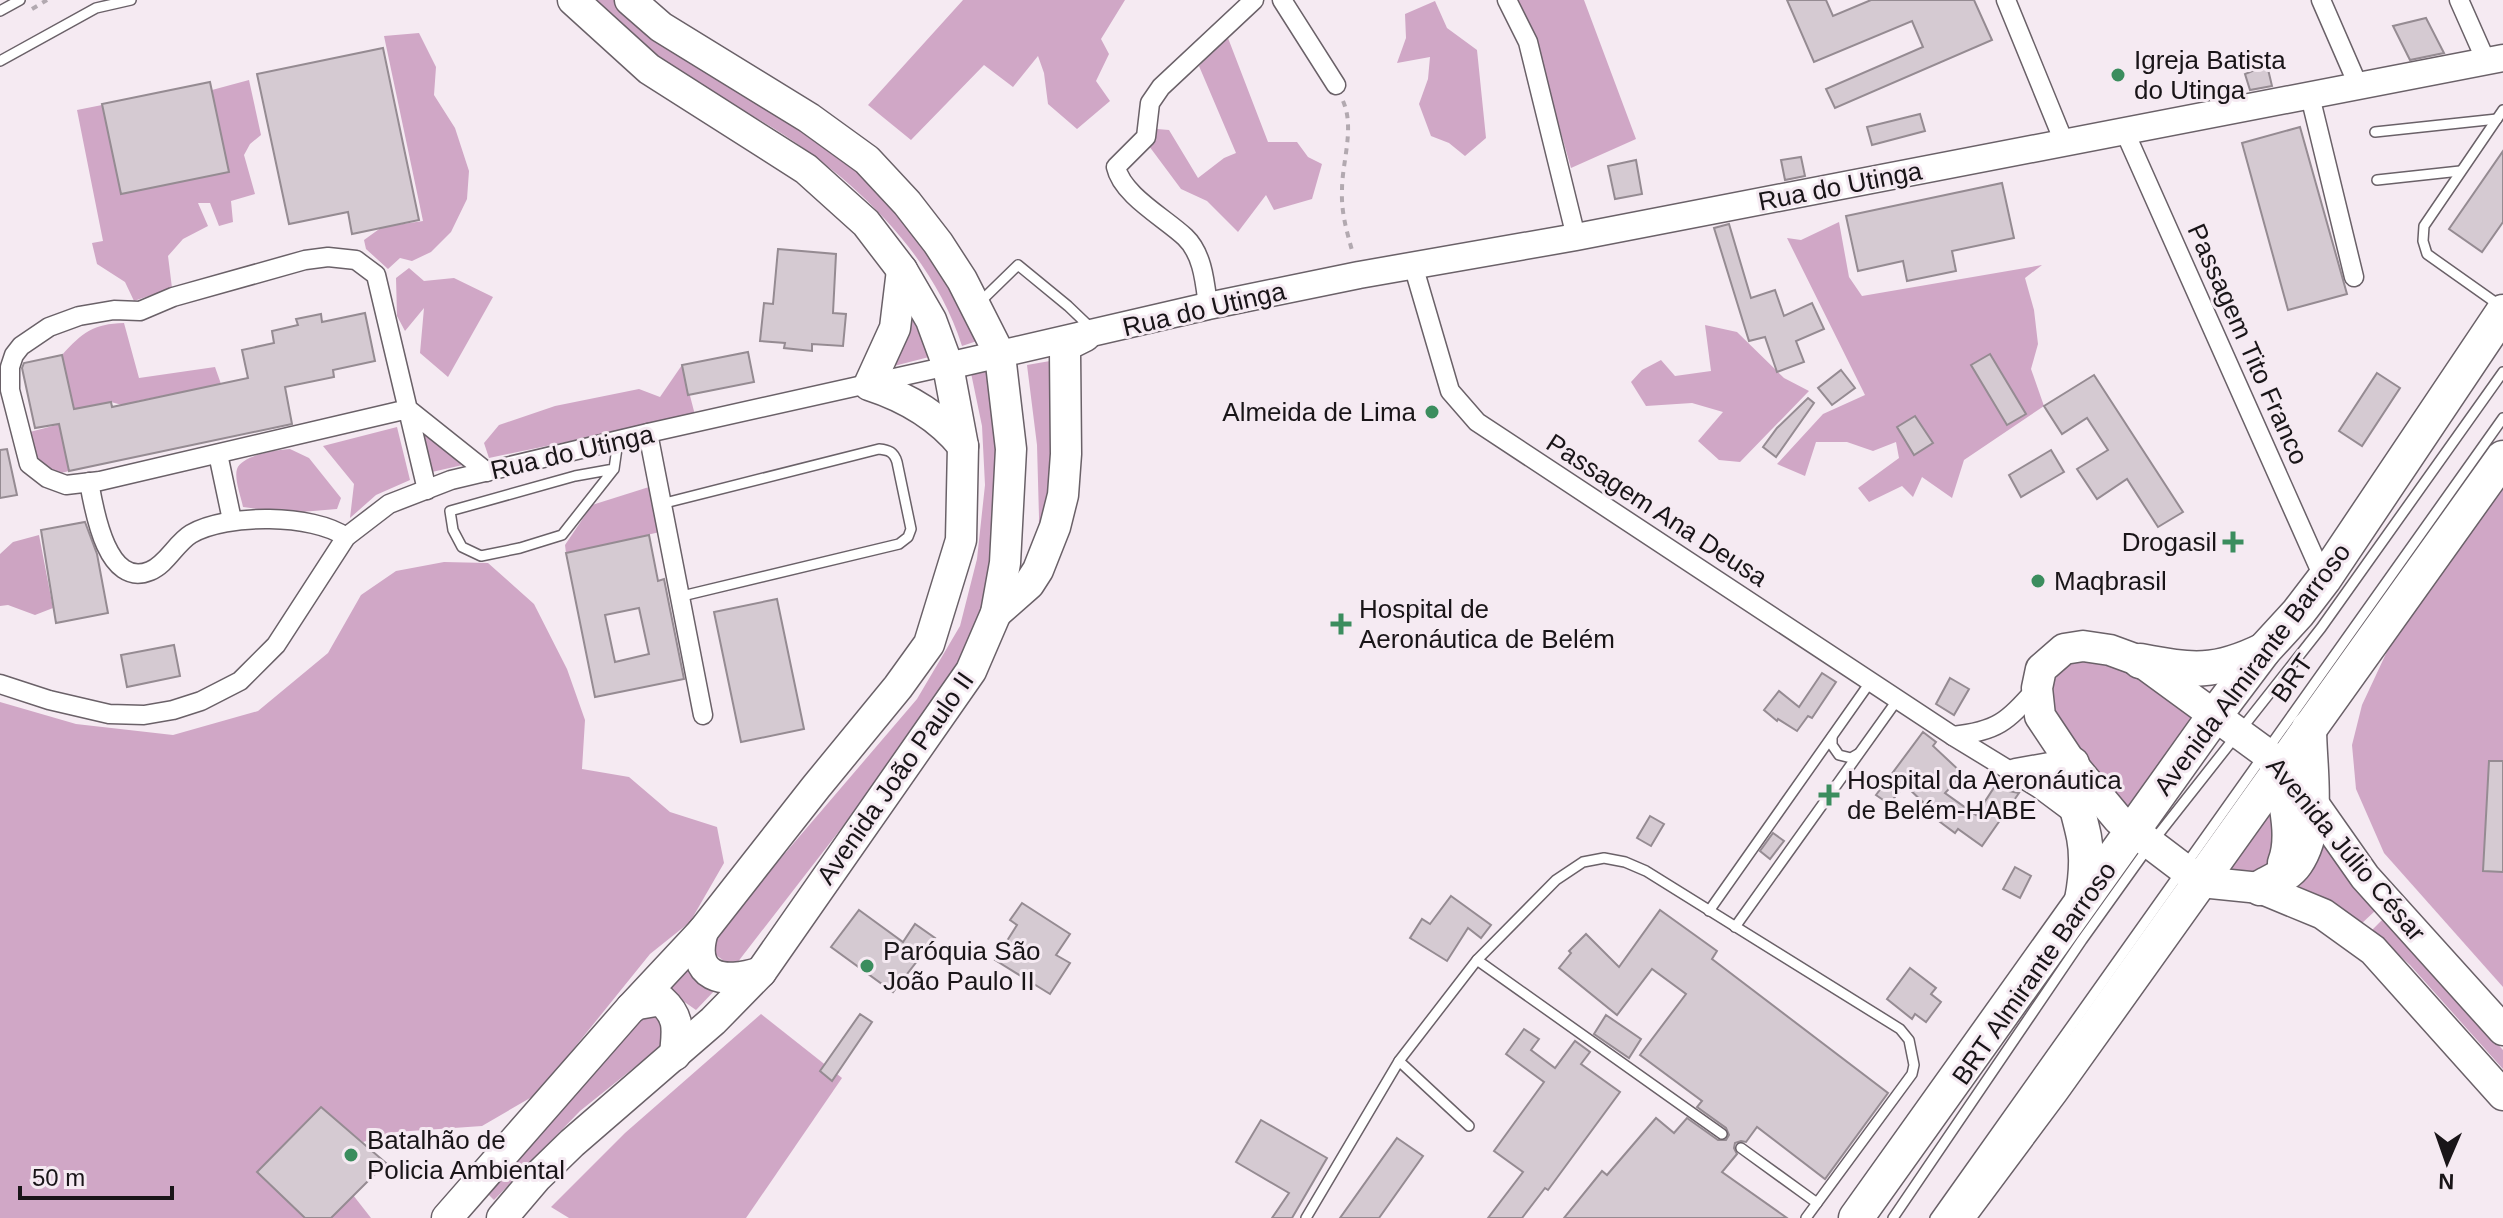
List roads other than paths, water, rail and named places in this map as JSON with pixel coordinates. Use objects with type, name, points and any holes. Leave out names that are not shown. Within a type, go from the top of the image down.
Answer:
[{"type":"highway","name":"Avenida Almirante Barroso","points":[[1856,1218],[2082,900],[2141,838],[2227,724],[2264,650],[2324,579],[2503,310]]},
{"type":"highway","points":[[1956,1218],[2273,761],[2309,728],[2503,458]]},
{"type":"highway","points":[[2140,661],[2194,671],[2239,662],[2264,650]]},
{"type":"highway","points":[[2260,888],[2288,872],[2297,862],[2310,822],[2313,803],[2309,728]]},
{"type":"highway","points":[[2260,888],[2286,862],[2290,850],[2273,761]]},
{"type":"highway","points":[[2072,764],[2071,791],[2084,836],[2086,858],[2082,900]]},
{"type":"main road","name":"Avenida João Paulo II","points":[[447,1218],[631,1008],[703,931],[890,698],[929,644],[961,540],[965,483],[963,446],[948,366],[931,320],[902,270],[866,223],[806,169],[649,69],[573,0]]},
{"type":"main road","name":"Avenida João Paulo II","points":[[502,1218],[536,1178],[572,1143],[713,1021],[761,972],[971,671],[996,613],[1005,563],[1011,449],[1000,355],[976,306],[938,243],[907,203],[867,160],[809,118],[661,27],[630,0]]},
{"type":"main road","points":[[902,270],[895,328],[869,385],[908,400],[942,424],[963,446]]},
{"type":"main road","points":[[996,613],[1029,584],[1055,527],[1063,495],[1066,454],[1065,352],[1069,344],[1091,334]]},
{"type":"main road","points":[[1038,347],[1049,351],[1063,374]]},
{"type":"main road","name":"Avenida Júlio César","points":[[2037,688],[2041,669],[2064,649],[2083,646],[2110,650],[2140,661],[2227,724],[2295,781],[2365,877],[2503,1030]]},
{"type":"main road","points":[[2037,688],[2040,716],[2072,764],[2118,819],[2192,875]]},
{"type":"main road","points":[[2016,774],[2072,764]]},
{"type":"main road","name":"Avenida Júlio César","points":[[2192,875],[2260,888],[2323,914],[2373,950],[2503,1095]]},
{"type":"main road","points":[[703,931],[699,946],[701,964],[709,972],[739,980],[761,972]]},
{"type":"main road","points":[[631,1008],[661,1000],[671,1009],[678,1027],[675,1055]]},
{"type":"street","points":[[1208,306],[1201,265],[1194,250],[1186,238],[1135,195],[1120,178],[1116,167],[1146,137],[1150,103],[1161,87],[1254,0]]},
{"type":"street","points":[[1282,0],[1336,85]]},
{"type":"street","points":[[1507,0],[1528,42],[1576,237]]},
{"type":"street","points":[[2006,0],[2064,142]]},
{"type":"street","points":[[2321,0],[2358,85]]},
{"type":"street","points":[[2459,0],[2494,60]]},
{"type":"street","name":"Rua do Utinga","points":[[0,684],[49,700],[109,714],[144,715],[201,701],[240,681],[276,645],[346,537],[389,504],[451,480],[1208,306],[2494,60]]},
{"type":"street","points":[[2310,96],[2354,277]]},
{"type":"street","name":"Passagem Tito Franco","points":[[2124,130],[2324,579]]},
{"type":"street","points":[[408,409],[218,454],[66,485],[47,478],[29,464],[10,390],[10,367],[21,346],[49,327],[79,316],[114,310],[140,311],[173,297],[305,260],[328,257],[356,260],[376,275],[408,409],[427,490]]},
{"type":"street","name":"Passagem Ana Deusa","points":[[1413,265],[1450,391],[1477,422],[2077,817]]},
{"type":"street","points":[[408,409],[487,472]]},
{"type":"street","points":[[648,433],[703,715]]},
{"type":"street","points":[[218,454],[232,520]]},
{"type":"street","points":[[89,482],[98,525],[111,555],[124,571],[136,574],[148,572],[189,535],[232,520],[260,519],[332,527],[346,537]]},
{"type":"street","points":[[1953,736],[1981,733],[1999,725],[2015,713],[2037,688]]},
{"type":"lane","points":[[0,11],[20,0]]},
{"type":"lane","points":[[0,61],[96,8],[131,0]]},
{"type":"lane","points":[[2375,132],[2500,115]]},
{"type":"lane","points":[[2500,115],[2424,226],[2423,241],[2427,254],[2503,310]]},
{"type":"lane","points":[[2377,180],[2460,171]]},
{"type":"lane","points":[[976,306],[1018,265],[1068,306],[1091,334]]},
{"type":"lane","points":[[2227,724],[2321,628],[2503,372]]},
{"type":"lane","name":"BRT","points":[[2273,761],[2503,418]]},
{"type":"lane","points":[[614,469],[575,476],[450,511],[453,530],[462,547],[481,556],[562,535],[614,469],[618,440]]},
{"type":"lane","points":[[661,504],[879,449],[888,450],[896,457],[911,529],[908,537],[899,544],[678,597]]},
{"type":"lane","points":[[1709,911],[1871,681]]},
{"type":"lane","points":[[1735,927],[1898,699]]},
{"type":"lane","points":[[1832,737],[1832,745],[1839,755],[1851,758],[1859,753]]},
{"type":"lane","name":"BRT Almirante Barroso","points":[[1893,1218],[2082,940],[2141,838]]},
{"type":"lane","points":[[1310,1215],[1399,1061],[1477,960],[1556,880],[1583,862],[1604,858],[1646,871],[1857,1001],[1900,1029],[1909,1040],[1914,1065],[1912,1074],[1806,1218]]},
{"type":"lane","points":[[1935,1218],[2117,964],[2192,875]]},
{"type":"lane","points":[[1477,960],[1722,1134]]},
{"type":"lane","points":[[1399,1061],[1469,1126]]},
{"type":"lane","points":[[1741,1148],[1817,1203]]},
{"type":"place","name":"Igreja Batista do Utinga","points":[[2118,75]]},
{"type":"place","name":"Almeida de Lima","points":[[1432,412]]},
{"type":"place","name":"Drogasil","points":[[2233,542]]},
{"type":"place","name":"Maqbrasil","points":[[2038,581]]},
{"type":"place","name":"Hospital de Aeronáutica de Belém","points":[[1341,624]]},
{"type":"place","name":"Hospital da Aeronáutica de Belém-HABE","points":[[1829,795]]},
{"type":"place","name":"Paróquia São João Paulo II","points":[[867,966]]},
{"type":"place","name":"Batalhão de Policia Ambiental","points":[[351,1155]]}]
